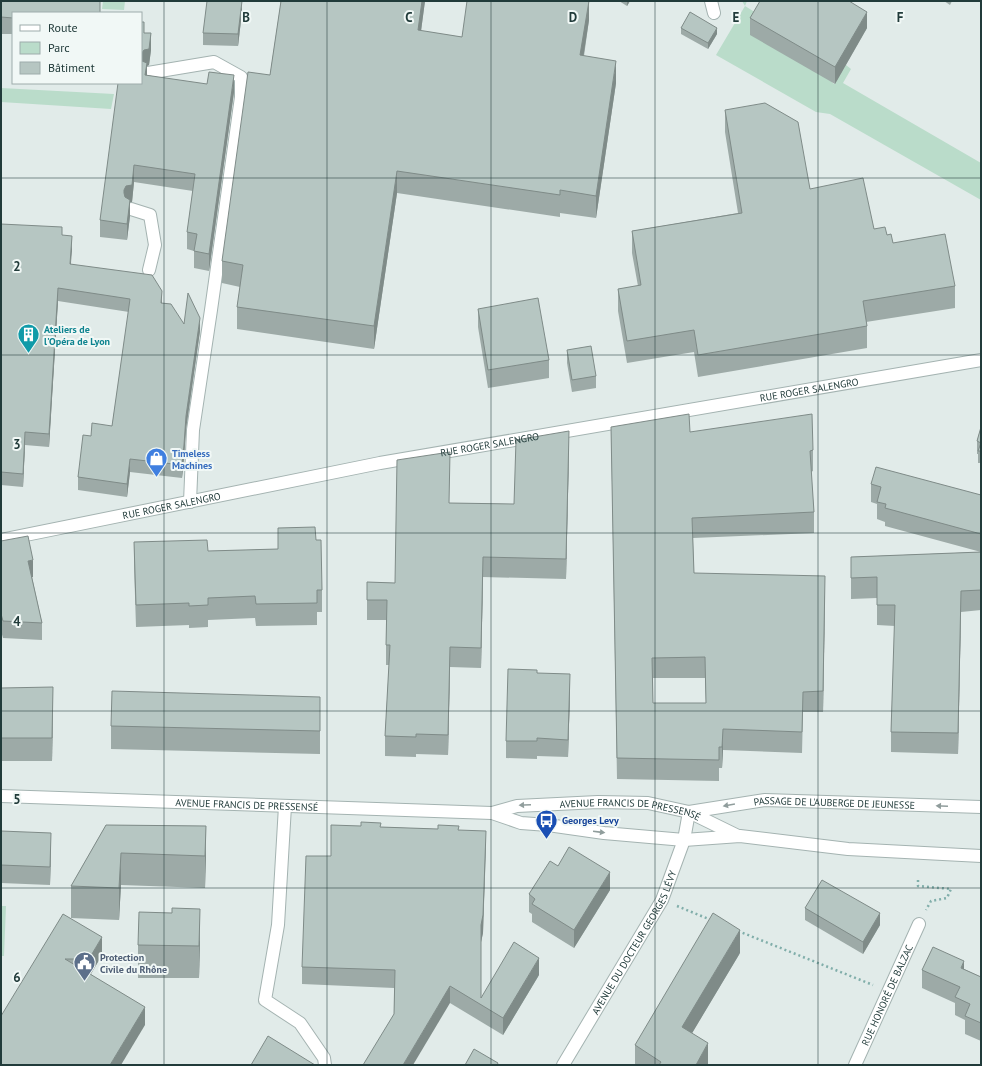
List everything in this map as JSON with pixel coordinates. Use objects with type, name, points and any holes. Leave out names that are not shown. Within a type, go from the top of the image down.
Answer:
[{"type":"street","points":[[711,1],[714,13]]},
{"type":"street","points":[[148,73],[214,62],[241,77],[241,97],[193,430],[190,502]]},
{"type":"street","points":[[131,209],[150,215],[155,245],[149,270]]},
{"type":"street","name":"RUE ROGER SALENGRO","points":[[1,540],[380,463],[981,360]]},
{"type":"street","name":"AVENUE FRANCIS DE PRESSENSÉ","points":[[1,796],[492,813],[521,822],[604,833],[684,840],[740,836],[848,849],[981,856]]},
{"type":"street","name":"PASSAGE DE L'AUBERGE DE JEUNESSE","points":[[689,812],[765,800],[981,807]]},
{"type":"street","name":"AVENUE FRANCIS DE PRESSENSÉ","points":[[492,813],[517,806],[598,802],[648,803],[689,812],[740,836]]},
{"type":"street","points":[[286,806],[278,925],[265,1000],[300,1023],[324,1058],[325,1065]]},
{"type":"street","name":"AVENUE DU DOCTEUR GEORGES LÉVY","points":[[563,1065],[662,900],[684,840],[689,812]]},
{"type":"street","name":"RUE HONORÉ DE BALZAC","points":[[854,1065],[918,924]]},
{"type":"path","points":[[918,880],[918,886],[951,888],[947,898],[931,901],[918,924]]},
{"type":"path","points":[[662,900],[713,921]]},
{"type":"path","points":[[735,930],[888,991]]},
{"type":"green space","points":[[103,1],[125,1],[124,10],[102,9]]},
{"type":"green space","points":[[742,1],[747,1],[745,6]]},
{"type":"green space","points":[[745,6],[761,16],[834,84],[846,65],[851,69],[843,83],[981,163],[981,200],[830,114],[816,112],[716,55]]},
{"type":"green space","points":[[1,88],[114,94],[111,109],[1,102]]},
{"type":"green space","points":[[1,906],[6,906],[4,956],[1,956]]},
{"type":"building","points":[[1,1],[100,1],[100,12],[12,12],[12,18],[1,17]]},
{"type":"building","points":[[207,1],[242,1],[238,34],[203,33]]},
{"type":"building","points":[[281,1],[422,1],[418,30],[462,37],[467,1],[589,1],[580,55],[616,61],[596,196],[560,190],[560,195],[397,171],[374,326],[237,307],[243,265],[222,261],[248,72],[270,75]]},
{"type":"building","points":[[760,1],[849,1],[867,12],[835,67],[750,18]]},
{"type":"building","points":[[690,12],[717,28],[708,43],[681,28]]},
{"type":"building","points":[[142,22],[144,22],[144,33],[151,33],[149,49],[144,50],[142,53]]},
{"type":"building","points":[[142,61],[147,63],[145,75],[207,84],[209,72],[234,75],[209,254],[194,251],[197,234],[187,232],[195,174],[134,165],[132,185],[126,186],[124,190],[125,197],[130,200],[127,224],[100,220],[118,84],[142,84]]},
{"type":"building","points":[[765,103],[798,122],[810,189],[863,178],[874,229],[885,227],[887,235],[891,234],[893,243],[945,234],[955,286],[863,301],[867,326],[698,355],[694,330],[627,341],[618,289],[641,285],[632,231],[742,213],[725,110]]},
{"type":"building","points":[[1,224],[62,227],[62,235],[72,236],[70,264],[152,275],[162,291],[161,303],[171,304],[184,324],[188,293],[200,318],[186,416],[182,465],[130,459],[127,484],[78,477],[83,435],[91,436],[92,423],[112,426],[130,299],[58,288],[49,434],[25,432],[23,474],[1,472]]},
{"type":"building","points":[[538,298],[549,360],[488,370],[478,309]]},
{"type":"building","points":[[591,346],[596,376],[572,380],[567,350]]},
{"type":"building","points":[[689,414],[690,432],[812,414],[813,450],[810,451],[814,512],[692,518],[694,573],[825,576],[823,691],[803,692],[802,732],[723,729],[722,747],[719,747],[719,760],[617,758],[611,427]],"holes":[[[705,657],[706,703],[653,703],[652,658]]]},
{"type":"building","points":[[981,427],[981,443],[977,441]]},
{"type":"building","points":[[569,431],[566,559],[483,557],[481,648],[450,647],[448,735],[416,734],[416,737],[385,736],[390,645],[386,645],[387,600],[367,600],[367,582],[395,583],[397,460],[450,452],[449,503],[514,504],[516,440]]},
{"type":"building","points":[[981,443],[981,451],[978,451]]},
{"type":"building","points":[[876,467],[981,495],[981,534],[885,508],[886,504],[877,502],[881,487],[871,484]]},
{"type":"building","points":[[315,527],[316,540],[321,540],[322,590],[317,590],[317,603],[256,604],[255,596],[208,598],[208,605],[189,606],[189,603],[136,605],[134,542],[207,540],[208,551],[278,549],[278,528]]},
{"type":"building","points":[[28,536],[33,560],[28,561],[42,623],[3,621],[1,614],[1,541]]},
{"type":"building","points":[[981,552],[981,590],[961,591],[958,733],[891,732],[895,605],[877,605],[877,577],[851,578],[851,557]]},
{"type":"building","points":[[508,669],[537,670],[537,673],[570,674],[568,740],[537,738],[537,741],[506,741]]},
{"type":"building","points":[[53,687],[52,738],[1,738],[1,688]]},
{"type":"building","points":[[112,691],[320,697],[320,731],[111,726]]},
{"type":"building","points":[[361,822],[381,823],[380,827],[438,829],[438,825],[459,826],[458,830],[486,831],[483,915],[481,925],[481,998],[514,942],[539,958],[503,1018],[450,986],[403,1065],[363,1065],[394,1014],[395,970],[302,967],[306,856],[331,856],[331,825],[361,826]]},
{"type":"building","points":[[106,825],[206,826],[205,856],[121,853],[119,888],[71,886]]},
{"type":"building","points":[[1,831],[51,833],[50,867],[1,865]]},
{"type":"building","points":[[569,847],[610,872],[574,930],[532,904],[535,899],[529,894],[550,861],[558,866]]},
{"type":"building","points":[[822,880],[880,913],[863,942],[805,908]]},
{"type":"building","points":[[172,908],[200,909],[199,946],[138,945],[139,912],[172,913]]},
{"type":"building","points":[[713,913],[740,930],[682,1027],[708,1043],[696,1065],[659,1065],[661,1062],[635,1045]]},
{"type":"building","points":[[63,914],[102,937],[89,959],[65,959],[145,1007],[110,1065],[1,1065],[1,1016]]},
{"type":"building","points":[[933,947],[964,961],[961,968],[981,977],[981,1023],[965,1016],[970,1004],[955,997],[960,987],[922,970]]},
{"type":"building","points":[[268,1036],[315,1065],[251,1065]]},
{"type":"building","points":[[474,1049],[498,1063],[497,1065],[465,1065]]},
{"type":"place","name":"Ateliers de l'Opéra de Lyon","points":[[28,354]]},
{"type":"place","name":"Timeless Machines","points":[[157,478]]},
{"type":"place","name":"Georges Levy","points":[[547,840]]},
{"type":"place","name":"Protection Civile du Rhône","points":[[85,982]]}]
